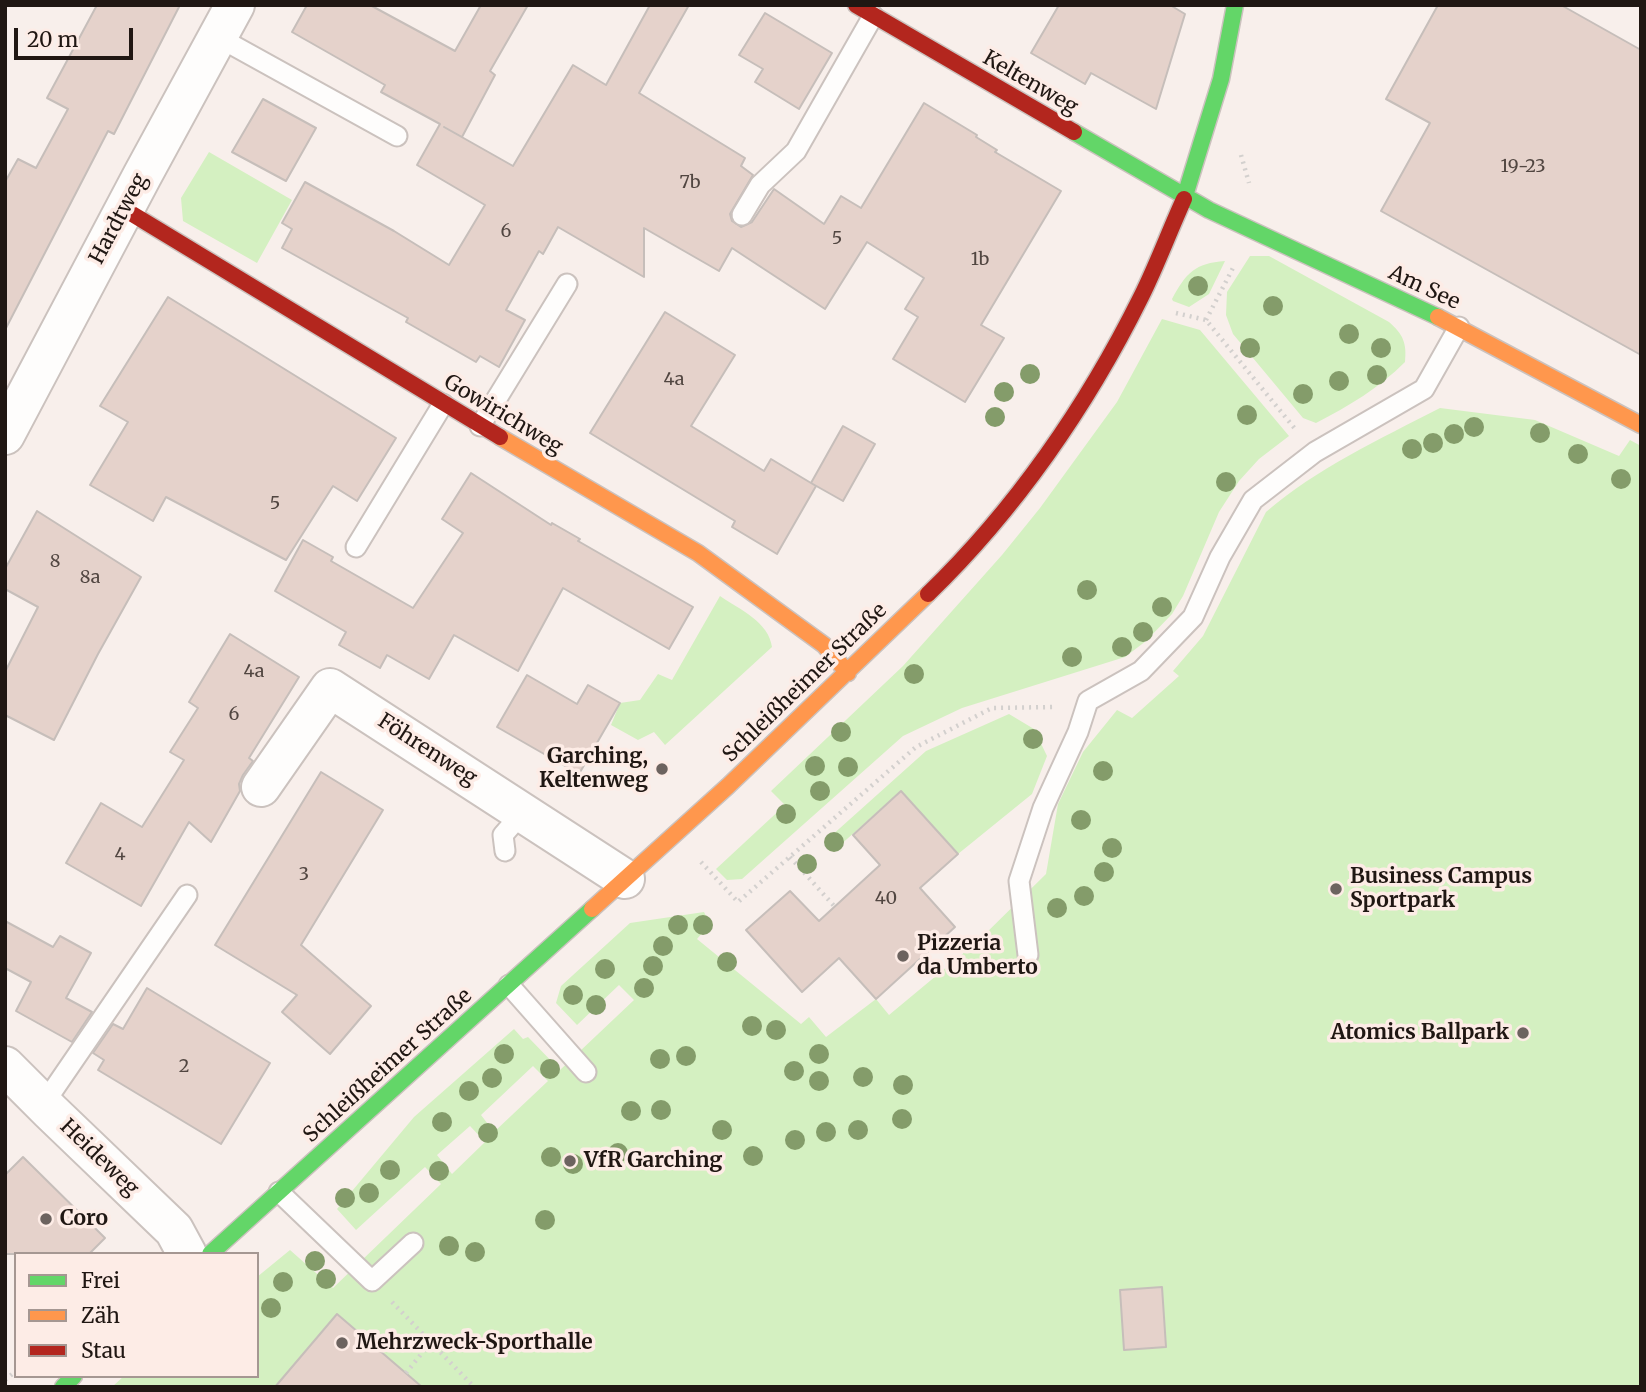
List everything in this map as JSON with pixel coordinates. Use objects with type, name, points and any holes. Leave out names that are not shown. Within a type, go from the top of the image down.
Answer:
[{"type":"street","name":"Keltenweg","points":[[856,5],[1185,196]]},
{"type":"street","name":"Schleißheimer Straße","points":[[212,1252],[675,835],[848,673],[961,562],[1026,484],[1089,390],[1141,297],[1185,196],[1221,79],[1235,5]]},
{"type":"street","name":"Hardtweg","points":[[5,435],[227,21]]},
{"type":"street","name":"Am See","points":[[1185,196],[1252,231],[1459,327],[1641,425]]},
{"type":"street","name":"Gowirichweg","points":[[124,209],[443,404],[698,553],[824,645],[848,673]]},
{"type":"street","name":"Föhrenweg","points":[[261,787],[330,688],[625,879]]},
{"type":"street","name":"Heideweg","points":[[5,1066],[174,1230],[186,1252]]},
{"type":"lane","points":[[742,215],[760,185],[796,151],[873,16]]},
{"type":"lane","points":[[227,21],[397,136]]},
{"type":"lane","points":[[480,426],[567,284]]},
{"type":"lane","points":[[1028,955],[1019,881],[1044,808],[1078,732],[1088,701],[1141,671],[1193,617],[1220,557],[1253,500],[1315,452],[1424,389],[1459,327]]},
{"type":"lane","points":[[356,547],[443,404]]},
{"type":"lane","points":[[505,851],[503,835],[523,812]]},
{"type":"lane","points":[[43,1105],[187,895]]},
{"type":"lane","points":[[509,985],[586,1072]]},
{"type":"lane","points":[[279,1192],[372,1281],[413,1243]]},
{"type":"path","points":[[1206,320],[1265,202],[1252,193],[1241,162],[1240,148]]},
{"type":"path","points":[[1141,297],[1170,311],[1206,320],[1315,452]]},
{"type":"path","points":[[675,835],[738,902],[916,747],[992,708],[1046,708],[1088,701]]},
{"type":"path","points":[[790,857],[835,907]]},
{"type":"path","points":[[372,1281],[474,1387]]},
{"type":"path","points":[[406,1373],[430,1343]]},
{"type":"green space","points":[[209,152],[292,200],[257,263],[183,221],[181,198]]},
{"type":"green space","points":[[1250,256],[1269,256],[1389,322],[1403,339],[1405,362],[1374,388],[1328,417],[1316,423],[1303,418],[1233,334],[1226,315],[1227,292]]},
{"type":"green space","points":[[1225,261],[1209,294],[1189,307],[1173,301],[1182,282],[1192,271],[1206,264]]},
{"type":"green space","points":[[1162,319],[1200,330],[1289,436],[1259,459],[1239,481],[1219,512],[1183,596],[1172,614],[1146,641],[1125,657],[962,708],[903,736],[742,879],[727,880],[716,869],[785,805],[771,791],[903,666],[1002,555],[1040,508],[1117,402]]},
{"type":"green space","name":"Business Campus Sportpark","points":[[1440,408],[1535,420],[1619,456],[1630,440],[1641,446],[1641,1387],[112,1387],[122,1378],[259,1378],[259,1275],[290,1250],[333,1288],[441,1184],[425,1167],[356,1230],[337,1209],[414,1117],[514,1029],[523,1039],[528,1037],[560,1070],[634,1000],[619,985],[577,1025],[556,1003],[561,986],[630,923],[704,912],[710,924],[697,939],[801,1024],[809,1017],[826,1037],[876,999],[889,1015],[978,941],[1046,874],[1058,804],[1083,752],[1117,710],[1132,718],[1179,676],[1173,671],[1203,636],[1266,512],[1306,482],[1372,443]],"holes":[[[533,1066],[548,1081],[494,1132],[481,1115]],[[470,1126],[485,1142],[452,1174],[437,1155]]]},
{"type":"green space","points":[[720,596],[759,623],[770,638],[772,647],[665,745],[654,732],[638,740],[611,725],[620,703],[640,700],[658,674],[672,680]]},
{"type":"green space","points":[[1009,714],[1034,729],[1047,756],[1032,794],[958,854],[901,791],[838,847],[830,837],[926,751]]},
{"type":"building","points":[[97,5],[180,5],[114,134],[108,131],[5,330],[5,182],[18,159],[36,168],[68,109],[47,98]]},
{"type":"building","points":[[307,5],[370,5],[455,51],[481,5],[528,5],[490,71],[495,75],[462,137],[444,127],[513,166],[573,65],[606,85],[650,5],[689,5],[639,93],[745,158],[741,166],[753,175],[730,214],[732,221],[741,227],[752,222],[774,189],[824,224],[841,196],[861,208],[924,103],[977,135],[976,137],[997,150],[995,152],[1061,191],[981,325],[1004,338],[965,402],[893,359],[918,317],[905,309],[924,278],[867,242],[825,309],[732,248],[719,271],[644,228],[644,277],[558,227],[543,254],[539,251],[506,310],[525,320],[499,367],[480,356],[476,362],[406,322],[408,318],[282,248],[292,229],[282,223],[305,182],[449,265],[485,205],[417,165],[440,124],[381,92],[385,85],[292,32]]},
{"type":"building","points":[[1059,5],[1170,5],[1185,14],[1156,109],[1091,73],[1085,84],[1031,53]]},
{"type":"building","points":[[1438,5],[1561,5],[1641,50],[1641,355],[1381,211],[1430,123],[1386,99]]},
{"type":"building","points":[[765,13],[832,53],[799,109],[755,82],[763,69],[739,55]]},
{"type":"building","points":[[263,99],[316,128],[286,181],[232,152]]},
{"type":"building","points":[[168,297],[396,438],[357,501],[333,486],[286,560],[166,497],[153,521],[90,485],[128,422],[100,406]]},
{"type":"building","points":[[665,312],[735,355],[691,426],[764,471],[771,459],[816,486],[777,554],[732,527],[735,521],[590,433]]},
{"type":"building","points":[[843,426],[875,444],[843,501],[811,483]]},
{"type":"building","points":[[471,473],[551,525],[552,523],[580,539],[578,541],[693,607],[669,649],[563,588],[518,671],[454,635],[429,679],[387,655],[380,668],[339,645],[346,632],[275,591],[303,540],[333,557],[331,561],[413,608],[463,533],[442,519]]},
{"type":"building","points":[[37,511],[141,577],[54,740],[5,715],[5,672],[38,607],[5,589],[5,569]]},
{"type":"building","points":[[230,634],[299,677],[249,758],[253,761],[239,784],[240,791],[211,842],[189,822],[141,906],[66,863],[101,803],[142,827],[184,760],[170,752],[198,708],[189,702]]},
{"type":"building","points":[[527,675],[577,704],[588,685],[620,703],[579,774],[497,727]]},
{"type":"building","points":[[321,772],[383,810],[301,945],[371,1006],[330,1054],[282,1012],[297,995],[215,945]]},
{"type":"building","points":[[901,791],[958,854],[920,888],[955,927],[876,999],[839,958],[802,992],[746,930],[790,891],[819,921],[880,865],[853,835]]},
{"type":"building","points":[[5,921],[53,947],[60,936],[91,953],[66,998],[92,1012],[72,1042],[16,1011],[31,982],[5,968]]},
{"type":"building","points":[[147,988],[270,1063],[221,1144],[98,1070],[104,1060],[93,1053],[113,1024],[123,1029]]},
{"type":"building","name":"Coro","points":[[23,1157],[105,1238],[91,1252],[5,1254],[5,1175]]},
{"type":"building","points":[[1162,1287],[1166,1347],[1124,1350],[1120,1290]]},
{"type":"building","name":"Mehrzweck-Sporthalle","points":[[337,1314],[422,1387],[275,1387]]},
{"type":"traffic: fast","points":[[1184,199],[1221,79],[1235,5]]},
{"type":"traffic: fast","points":[[1074,132],[1209,210],[1438,317]]},
{"type":"traffic: fast","points":[[212,1252],[592,909]]},
{"type":"traffic: fast","points":[[63,1387],[72,1378]]},
{"type":"traffic: slow","points":[[1438,317],[1641,425]]},
{"type":"traffic: slow","points":[[500,437],[698,553],[824,645],[848,673]]},
{"type":"traffic: slow","points":[[592,909],[728,786],[928,594]]},
{"type":"traffic: jam","points":[[856,5],[1074,132]]},
{"type":"traffic: jam","points":[[928,594],[960,562],[1019,492],[1073,417],[1141,297],[1184,199]]},
{"type":"traffic: jam","points":[[124,209],[500,437]]},
{"type":"place","name":"Garching, Keltenweg","points":[[662,769]]},
{"type":"place","name":"Business Campus Sportpark","points":[[1336,889]]},
{"type":"place","name":"Pizzeria da Umberto","points":[[903,956]]},
{"type":"place","name":"Atomics Ballpark","points":[[1523,1033]]},
{"type":"place","name":"VfR Garching","points":[[570,1161]]},
{"type":"place","name":"Coro","points":[[46,1219]]},
{"type":"place","name":"Mehrzweck-Sporthalle","points":[[342,1343]]}]
